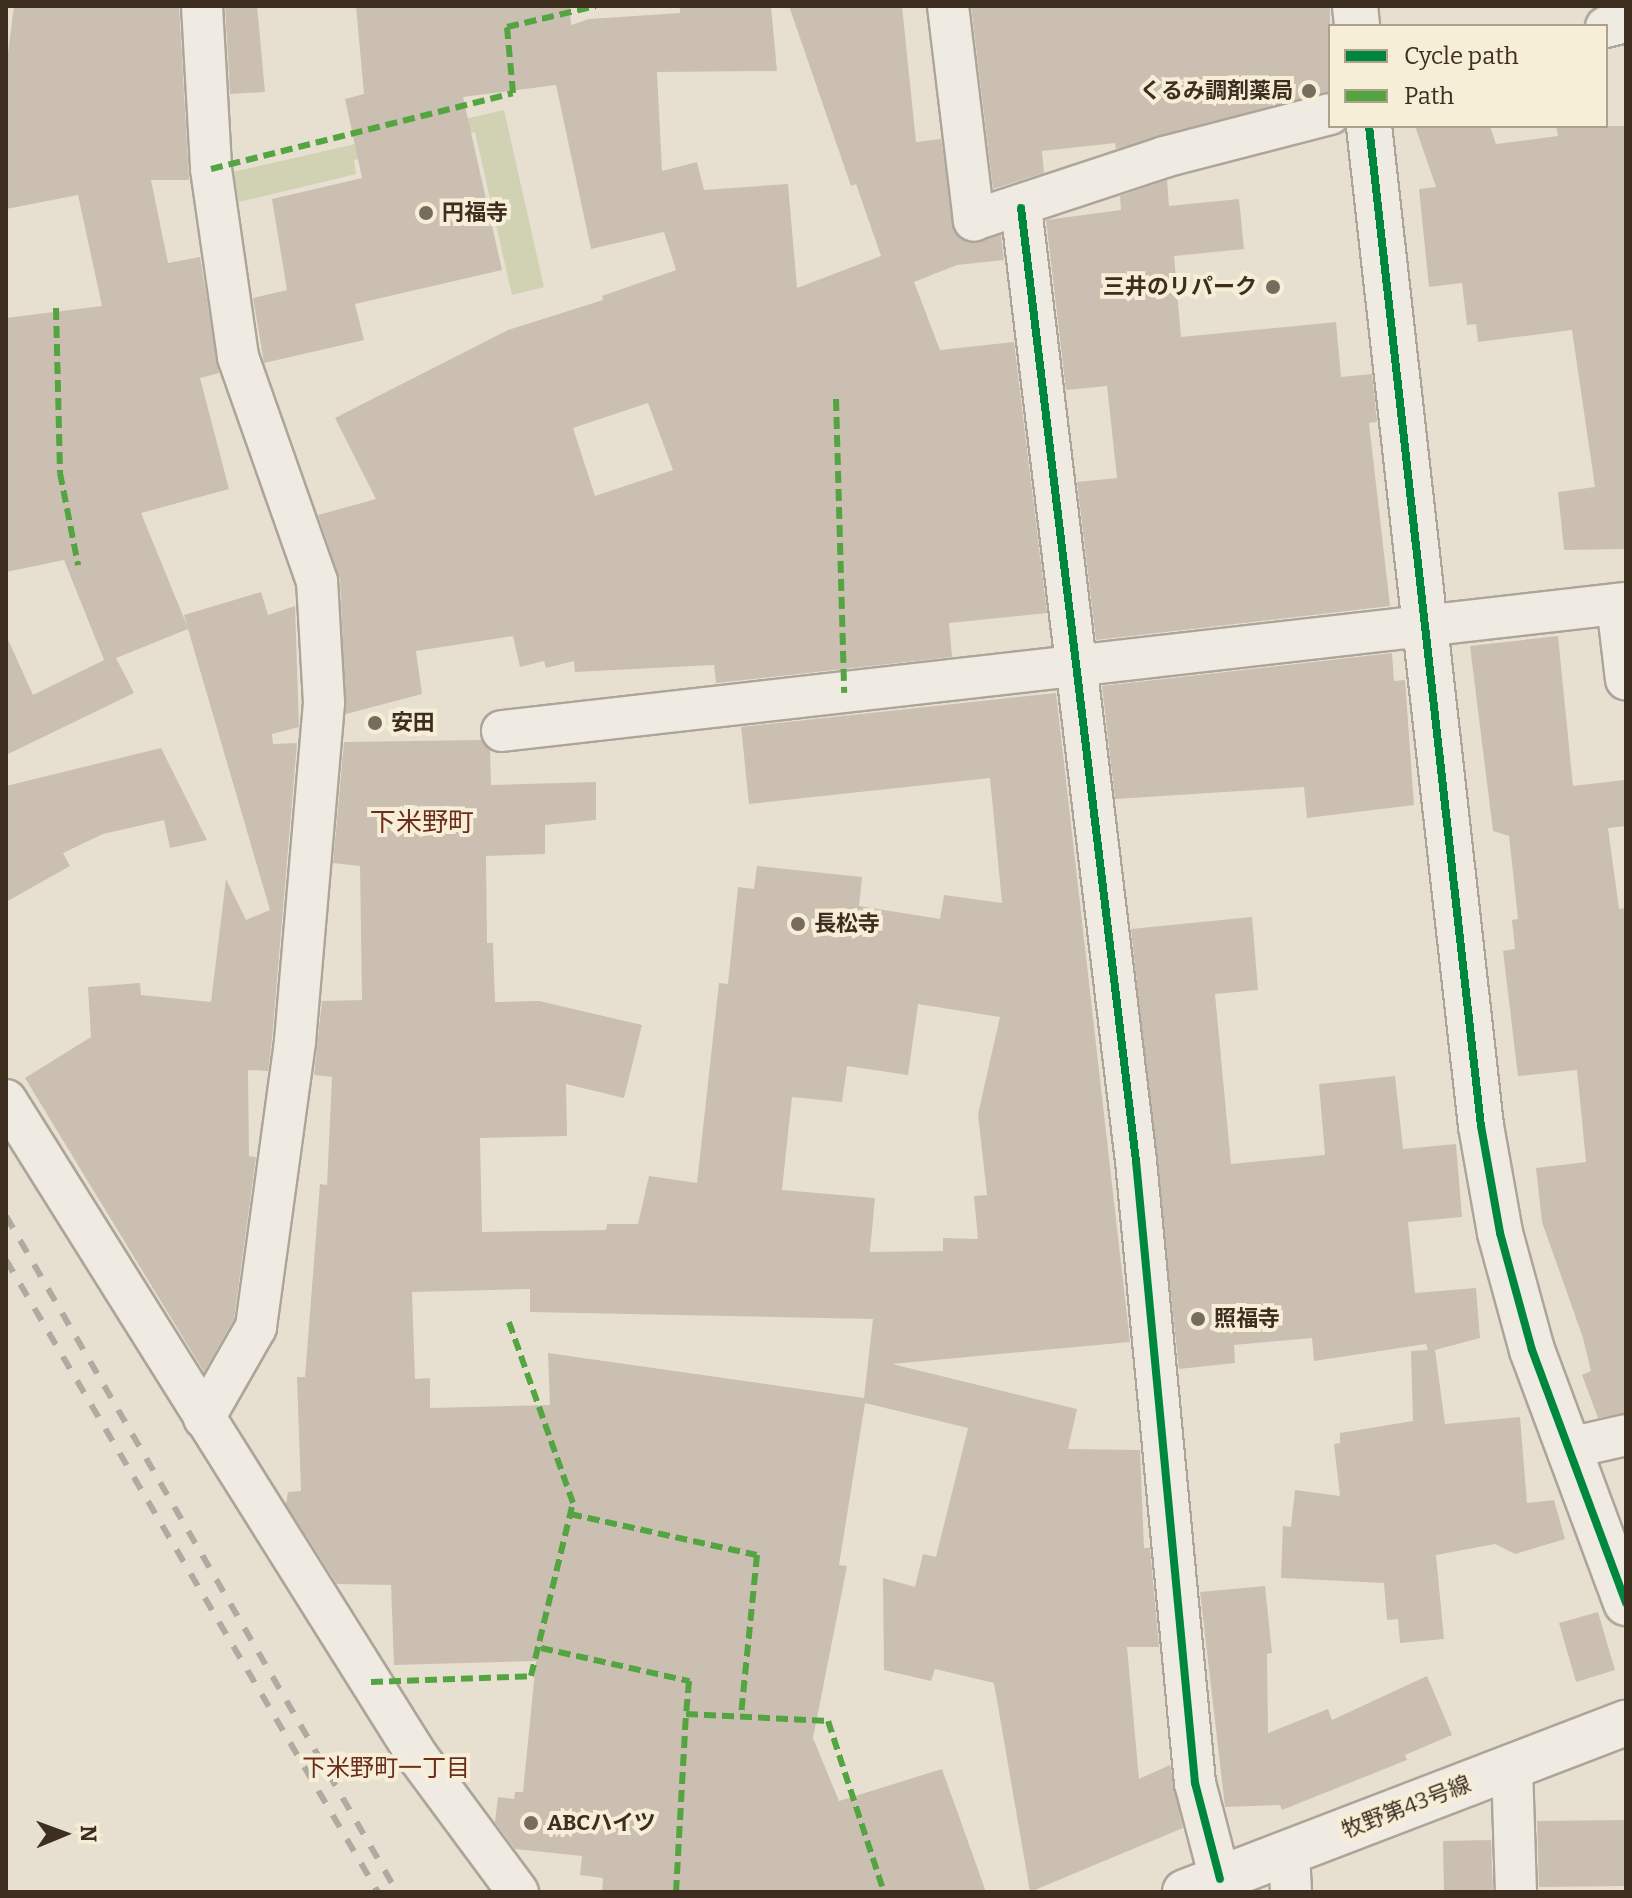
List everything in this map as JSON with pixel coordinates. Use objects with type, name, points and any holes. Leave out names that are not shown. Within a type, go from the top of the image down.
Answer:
[{"type":"street","points":[[202,6],[211,169],[238,357],[317,581],[324,703],[295,1042],[256,1327],[204,1418]]},
{"type":"street","points":[[948,6],[974,220],[1021,208],[1164,157],[1328,115]]},
{"type":"street","points":[[1369,128],[1481,1126],[1500,1233],[1532,1350],[1626,1603]]},
{"type":"street","points":[[1021,208],[1136,1161],[1203,1885]]},
{"type":"street","points":[[502,731],[1426,629],[1622,604],[1626,679]]},
{"type":"street","points":[[6,1100],[418,1757],[518,1892]]},
{"type":"street","points":[[1569,1448],[1626,1435]]},
{"type":"street","name":"牧野第43号線","points":[[1203,1885],[1290,1872],[1512,1766],[1626,1723]]},
{"type":"street","points":[[1512,1766],[1516,1892]]},
{"type":"green space","points":[[504,110],[544,287],[512,295],[475,132],[354,160],[356,174],[239,202],[233,172]]},
{"type":"building","points":[[14,6],[179,6],[189,180],[151,180],[168,263],[200,257],[219,373],[200,378],[229,489],[141,513],[188,628],[184,615],[261,592],[268,615],[295,606],[299,727],[272,734],[273,744],[297,743],[272,1039],[268,1071],[248,1070],[249,1156],[256,1157],[234,1319],[204,1372],[25,1078],[91,1037],[88,987],[140,983],[141,995],[211,1002],[226,879],[246,920],[270,910],[188,629],[116,658],[134,693],[6,755],[6,635],[33,695],[104,660],[64,560],[6,572],[6,318],[102,306],[78,195],[6,209],[6,69]]},
{"type":"building","points":[[225,6],[257,6],[265,92],[230,94]]},
{"type":"building","points":[[356,6],[570,6],[571,25],[589,19],[680,13],[680,6],[771,6],[777,71],[657,72],[662,171],[697,162],[704,190],[788,184],[797,288],[881,256],[856,184],[851,186],[789,6],[902,6],[916,142],[941,139],[956,234],[969,242],[1001,235],[1004,260],[957,265],[914,282],[940,350],[1014,342],[1047,613],[949,623],[952,657],[716,683],[714,665],[575,672],[574,661],[546,668],[544,661],[520,667],[513,636],[416,651],[422,694],[346,714],[340,580],[318,515],[376,499],[335,418],[508,330],[603,300],[602,296],[676,270],[664,232],[591,249],[556,85],[463,97],[502,270],[355,304],[364,340],[264,363],[253,298],[287,290],[272,199],[362,178],[345,99],[364,94]],"holes":[[[648,403],[673,470],[595,496],[573,428]]]},
{"type":"building","points":[[971,6],[1330,6],[1328,93],[1116,149],[1115,143],[1042,151],[1044,173],[993,189]]},
{"type":"building","points":[[1626,126],[1626,549],[1564,550],[1558,492],[1595,487],[1572,330],[1478,342],[1476,324],[1467,325],[1462,283],[1429,287],[1419,189],[1436,187],[1416,128],[1491,128],[1496,144],[1558,136],[1556,128]]},
{"type":"building","points":[[1167,180],[1169,206],[1239,199],[1244,249],[1174,256],[1181,337],[1336,322],[1341,377],[1372,374],[1377,422],[1369,423],[1390,606],[1096,640],[1077,482],[1117,478],[1107,386],[1066,390],[1046,220],[1121,210],[1120,196]]},
{"type":"building","points":[[1558,636],[1573,786],[1624,780],[1626,801],[1626,826],[1608,828],[1619,909],[1626,908],[1626,1413],[1598,1418],[1582,1375],[1591,1371],[1583,1338],[1542,1222],[1536,1168],[1586,1162],[1577,1070],[1518,1076],[1503,951],[1515,949],[1512,920],[1518,919],[1509,836],[1493,831],[1470,646]]},
{"type":"building","points":[[1392,653],[1394,681],[1405,680],[1414,805],[1307,818],[1304,787],[1115,799],[1102,686]]},
{"type":"building","points":[[1056,693],[1130,1342],[892,1364],[1077,1409],[1068,1449],[1140,1450],[1144,1548],[1150,1548],[1159,1647],[1127,1647],[1139,1779],[1170,1765],[1183,1828],[1030,1892],[994,1683],[935,1669],[931,1681],[884,1670],[883,1578],[915,1587],[923,1554],[936,1557],[968,1428],[865,1403],[839,1565],[847,1566],[813,1738],[839,1801],[942,1769],[986,1892],[602,1892],[603,1878],[580,1875],[582,1856],[515,1849],[495,1822],[498,1797],[514,1799],[515,1792],[523,1792],[536,1661],[394,1665],[391,1585],[337,1584],[286,1504],[288,1492],[301,1491],[297,1377],[305,1377],[320,1184],[327,1185],[332,1077],[314,1075],[322,1001],[362,1000],[360,866],[333,863],[344,742],[482,740],[490,750],[491,785],[596,782],[596,820],[545,825],[545,854],[486,856],[487,943],[493,943],[495,1002],[539,1001],[642,1025],[624,1098],[566,1084],[567,1136],[480,1138],[482,1232],[606,1230],[607,1224],[638,1224],[649,1176],[697,1183],[719,983],[728,984],[738,887],[754,889],[757,866],[862,877],[859,906],[940,919],[944,895],[1002,903],[990,778],[749,804],[741,727]],"holes":[[[918,1004],[1000,1017],[978,1114],[987,1195],[974,1196],[978,1239],[943,1238],[943,1251],[870,1252],[875,1198],[782,1190],[792,1097],[842,1102],[847,1066],[908,1075]],[[530,1289],[530,1312],[873,1319],[864,1398],[548,1353],[550,1405],[430,1408],[430,1378],[415,1379],[412,1292]]]},
{"type":"building","points":[[161,748],[207,840],[170,848],[164,820],[103,834],[63,853],[70,866],[6,902],[6,786]]},
{"type":"building","points":[[1252,917],[1258,990],[1215,994],[1231,1164],[1325,1155],[1319,1084],[1395,1076],[1403,1149],[1456,1144],[1462,1217],[1408,1222],[1415,1293],[1476,1288],[1480,1338],[1435,1350],[1445,1424],[1520,1417],[1527,1503],[1554,1500],[1565,1539],[1515,1554],[1495,1544],[1436,1555],[1444,1639],[1400,1643],[1398,1619],[1387,1620],[1384,1583],[1281,1578],[1283,1526],[1291,1527],[1295,1490],[1340,1496],[1334,1444],[1340,1443],[1340,1433],[1413,1421],[1411,1351],[1428,1350],[1426,1344],[1314,1361],[1312,1338],[1234,1345],[1235,1363],[1179,1369],[1131,929]]},
{"type":"building","points":[[1265,1586],[1272,1653],[1267,1654],[1268,1733],[1328,1709],[1332,1720],[1427,1676],[1452,1735],[1405,1755],[1407,1760],[1282,1810],[1280,1805],[1225,1807],[1200,1592]]},
{"type":"building","points":[[1598,1612],[1615,1670],[1576,1682],[1559,1623]]},
{"type":"building","points":[[1626,1820],[1626,1886],[1539,1887],[1537,1821]]},
{"type":"building","points":[[1491,1840],[1493,1892],[1444,1892],[1443,1841]]},
{"type":"railway","points":[[6,1216],[397,1892]]},
{"type":"railway","points":[[6,1260],[378,1892]]},
{"type":"marked path","points":[[211,169],[513,93],[507,27],[596,6]]},
{"type":"marked path","points":[[56,308],[60,473],[78,565]]},
{"type":"marked path","points":[[836,399],[844,693]]},
{"type":"marked path","points":[[371,1682],[531,1676],[573,1503],[509,1322]]},
{"type":"marked path","points":[[570,1514],[757,1555],[741,1716]]},
{"type":"marked path","points":[[541,1648],[689,1681],[686,1714]]},
{"type":"marked path","points":[[676,1892],[686,1714],[828,1721],[884,1892]]},
{"type":"cycle path","points":[[1369,128],[1481,1126],[1500,1233],[1532,1350],[1626,1603]]},
{"type":"cycle path","points":[[1021,208],[1136,1161],[1195,1783],[1220,1879]]},
{"type":"place","name":"くるみ調剤薬局","points":[[1309,91]]},
{"type":"place","name":"円福寺","points":[[426,213]]},
{"type":"place","name":"三井のリパーク","points":[[1273,287]]},
{"type":"place","name":"安田","points":[[375,723]]},
{"type":"place","name":"長松寺","points":[[798,924]]},
{"type":"place","name":"照福寺","points":[[1198,1319]]},
{"type":"place","name":"ABCハイツ","points":[[531,1823]]},
{"type":"district","name":"下米野町","points":[[422,823]]},
{"type":"district","name":"下米野町一丁目","points":[[386,1769]]}]
